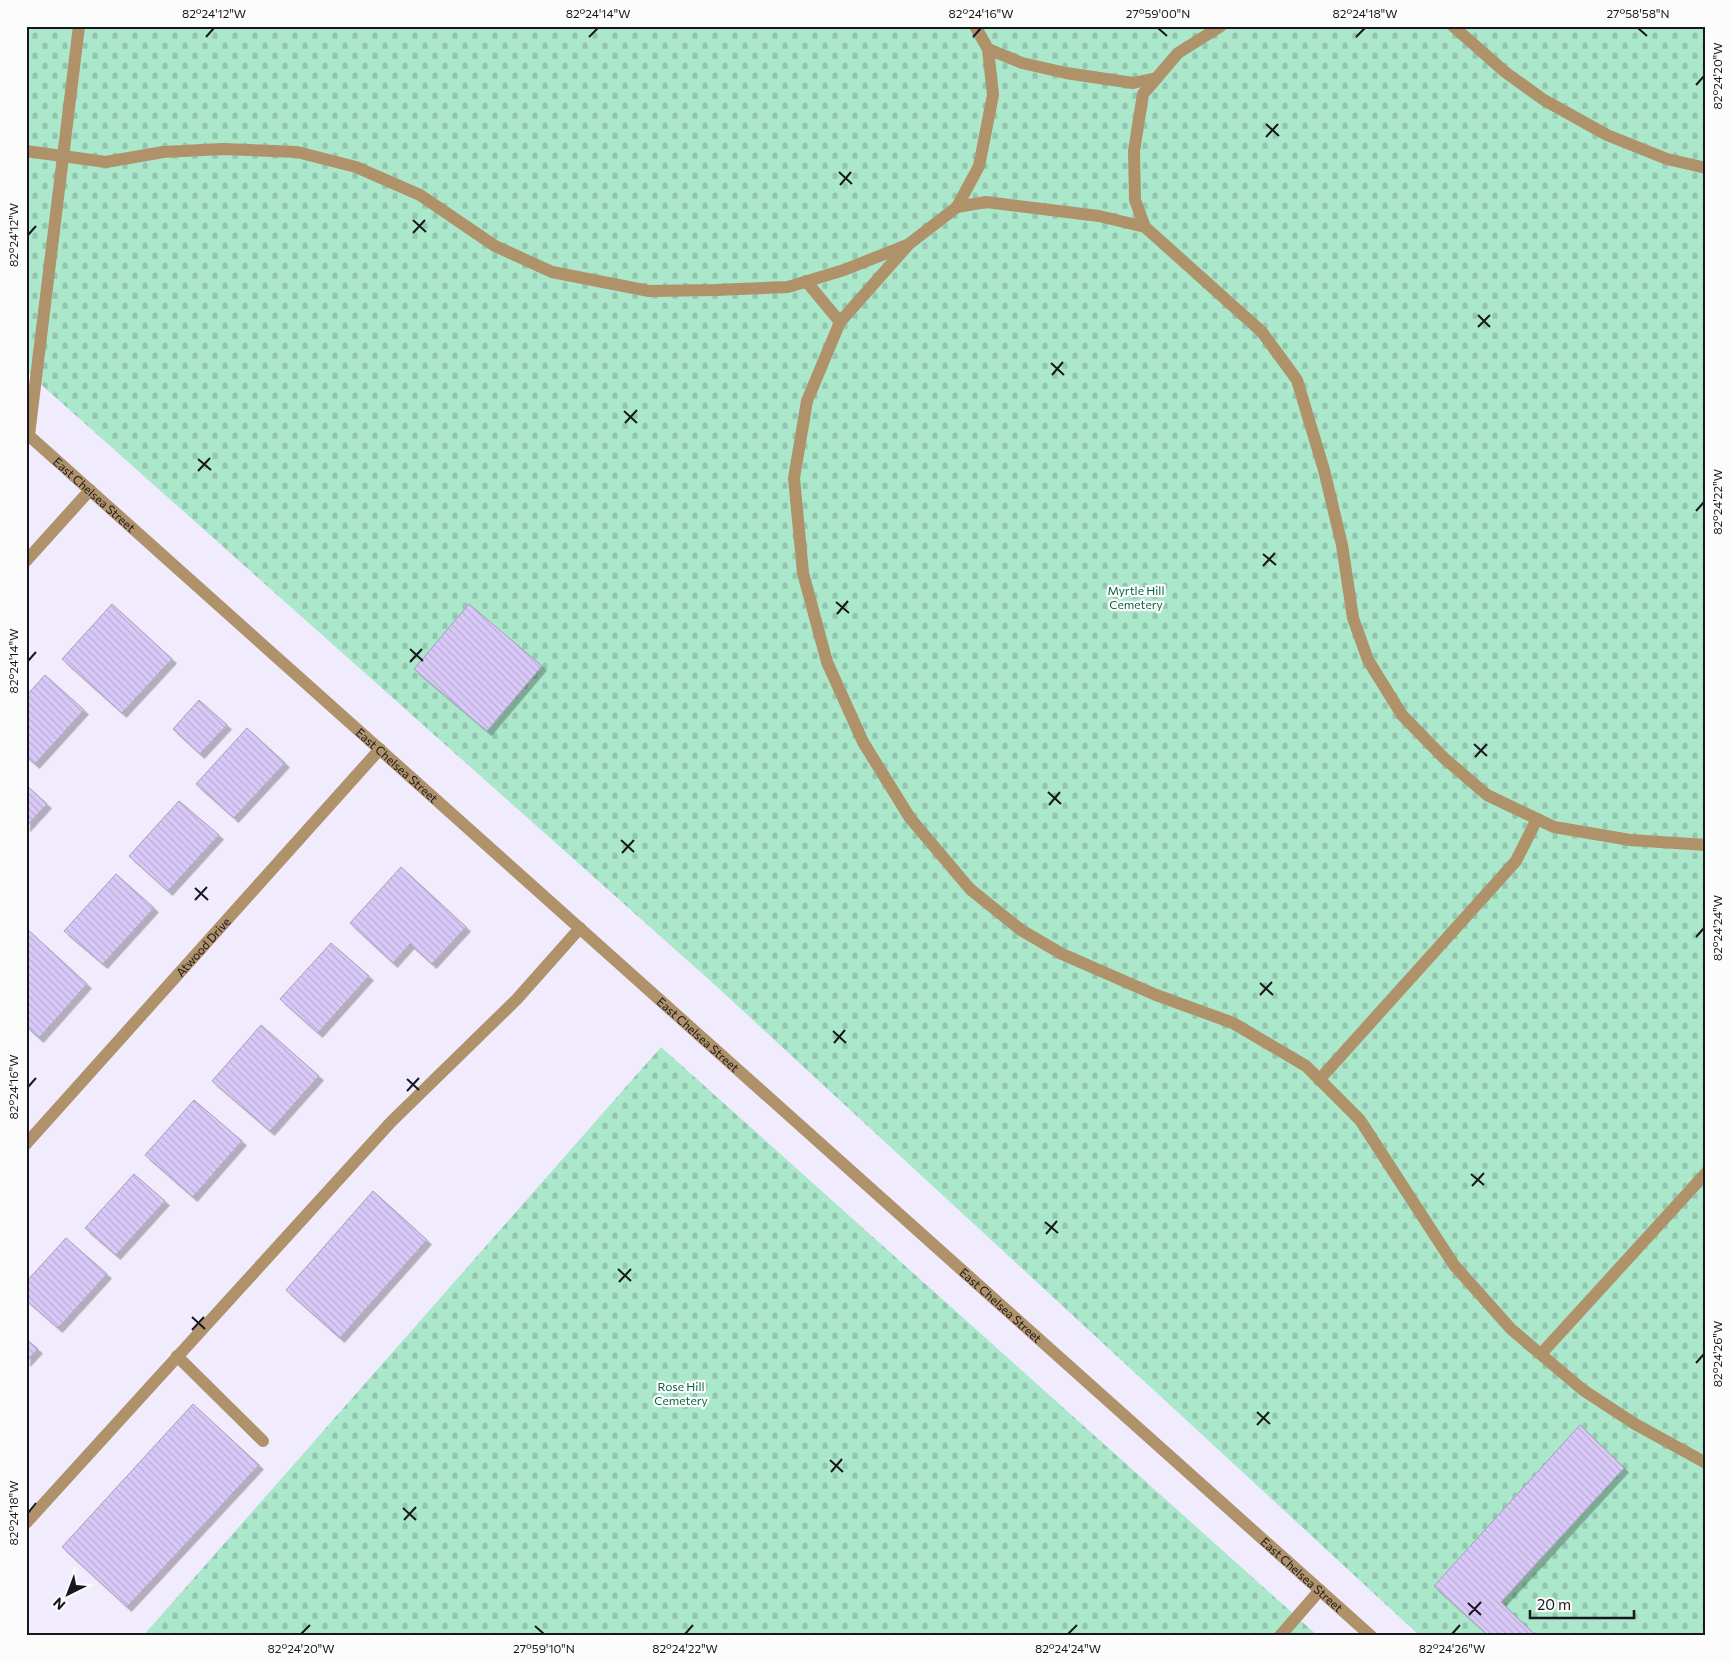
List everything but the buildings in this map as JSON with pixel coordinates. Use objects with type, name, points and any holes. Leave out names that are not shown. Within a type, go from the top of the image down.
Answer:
[{"type":"street","points":[[28,434],[79,26]]},
{"type":"street","points":[[975,26],[988,49],[993,95],[979,166],[957,207],[909,244],[840,322],[807,400],[794,478],[803,573],[827,662],[863,742],[910,818],[970,889],[1021,930],[1062,954],[1156,995],[1234,1023],[1306,1066],[1360,1120],[1454,1265],[1511,1329],[1590,1395],[1635,1424],[1706,1463]]},
{"type":"street","points":[[1221,26],[1178,53],[1143,94],[1134,151],[1135,200],[1145,227],[1262,332],[1297,380],[1326,479],[1342,546],[1353,618],[1368,660],[1402,716],[1444,758],[1488,795],[1554,827],[1630,840],[1706,846]]},
{"type":"street","points":[[1453,26],[1505,72],[1544,100],[1607,135],[1666,158],[1706,168]]},
{"type":"street","points":[[988,49],[1022,62],[1066,73],[1133,83],[1157,78]]},
{"type":"street","points":[[26,151],[106,162],[163,152],[192,150],[222,149],[297,152],[356,167],[420,195],[495,246],[552,272],[649,291],[788,287],[844,270],[909,244]]},
{"type":"street","points":[[957,207],[986,202],[1099,216],[1145,227]]},
{"type":"street","points":[[806,281],[840,322]]},
{"type":"street","name":"East Chelsea Street","points":[[28,434],[1371,1636]]},
{"type":"street","points":[[26,561],[90,490]]},
{"type":"street","name":"Atwood Drive","points":[[26,1144],[380,749]]},
{"type":"street","points":[[1319,1080],[1516,861],[1537,819]]},
{"type":"street","points":[[26,1523],[391,1122],[517,999],[580,928]]},
{"type":"street","points":[[1541,1354],[1706,1173]]},
{"type":"street","points":[[177,1356],[263,1441]]},
{"type":"street","points":[[1280,1636],[1320,1590]]},
{"type":"green space","name":"Myrtle Hill Cemetery","points":[[26,26],[1706,26],[1706,1636],[1420,1636],[715,985],[26,371]]},
{"type":"green space","name":"Rose Hill Cemetery","points":[[661,1047],[1318,1636],[143,1636]]}]
